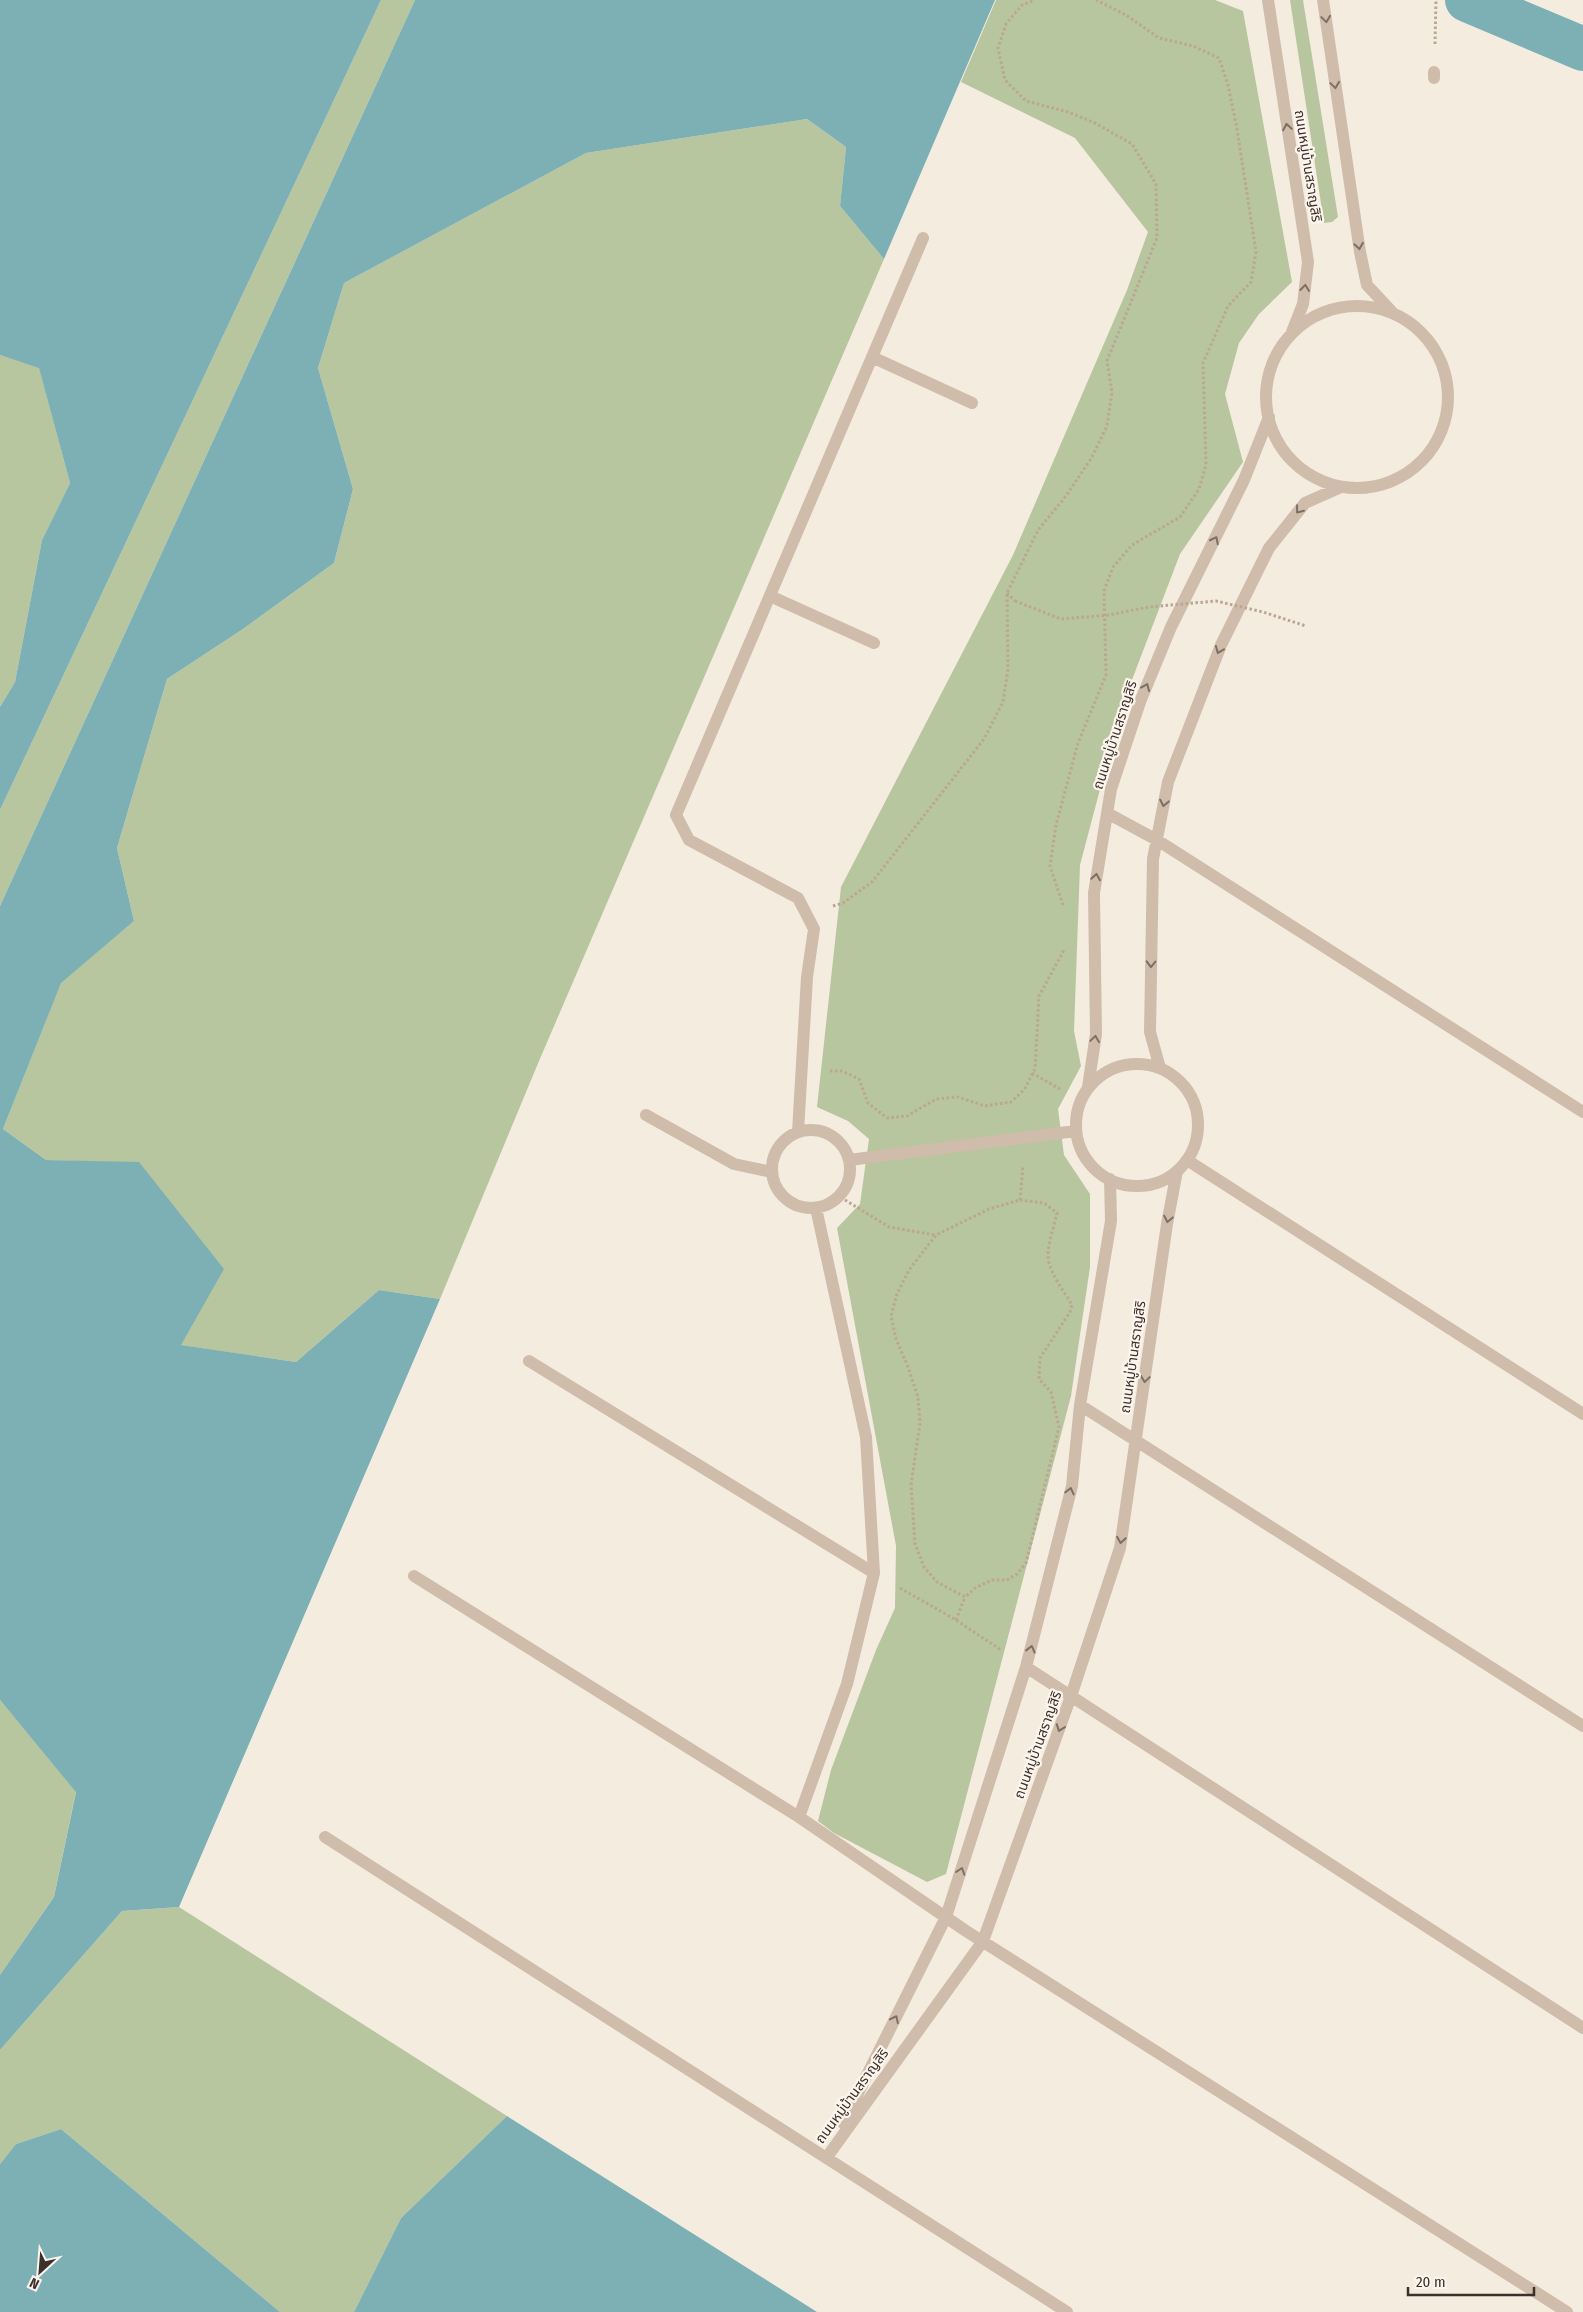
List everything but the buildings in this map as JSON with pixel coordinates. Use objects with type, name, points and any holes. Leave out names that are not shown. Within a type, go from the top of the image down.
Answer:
[{"type":"street","name":"ถนนหมู่บ้านสราญสิริ","points":[[1268,0],[1308,262],[1303,304],[1291,334]]},
{"type":"street","points":[[1323,0],[1360,252],[1367,285],[1393,313],[1417,329],[1436,351],[1446,378],[1448,407],[1440,435],[1424,458],[1402,476],[1372,487],[1341,486],[1312,476],[1287,456],[1271,429],[1265,398],[1269,368],[1284,340],[1307,320],[1337,307],[1366,306],[1393,313]]},
{"type":"street","points":[[798,1132],[808,977],[814,929],[798,898],[689,840],[676,815],[923,238]]},
{"type":"street","points":[[872,357],[972,403]]},
{"type":"street","name":"ถนนหมู่บ้านสราญสิริ","points":[[1088,1088],[1096,1034],[1094,893],[1111,789],[1140,702],[1171,627],[1244,480],[1269,417]]},
{"type":"street","points":[[1160,1068],[1150,1032],[1153,859],[1168,782],[1221,645],[1269,548],[1304,503],[1341,486]]},
{"type":"street","points":[[770,596],[874,643]]},
{"type":"street","points":[[1107,813],[1157,840],[1583,1112]]},
{"type":"street","points":[[1140,1064],[1160,1068],[1177,1080],[1191,1096],[1197,1115],[1197,1135],[1191,1155],[1178,1171],[1160,1182],[1140,1186],[1120,1184],[1102,1175],[1088,1162],[1079,1144],[1076,1132],[1078,1105],[1088,1088],[1102,1074],[1120,1066],[1140,1064]]},
{"type":"street","points":[[646,1115],[734,1164],[772,1172]]},
{"type":"street","points":[[810,1130],[823,1132],[835,1138],[844,1148],[849,1160],[850,1173],[847,1186],[839,1197],[829,1204],[816,1208],[803,1208],[792,1203],[782,1195],[775,1184],[772,1172],[773,1159],[778,1147],[787,1138],[798,1132],[810,1130]]},
{"type":"street","points":[[849,1160],[1076,1132]]},
{"type":"street","points":[[1187,1160],[1583,1414]]},
{"type":"street","name":"ถนนหมู่บ้านสราญสิริ","points":[[826,2156],[982,1941],[1071,1696],[1120,1548],[1166,1224],[1178,1171]]},
{"type":"street","name":"ถนนหมู่บ้านสราญสิริ","points":[[826,2156],[946,1917],[1026,1667],[1072,1486],[1080,1405],[1111,1220],[1110,1179]]},
{"type":"street","points":[[799,1817],[848,1684],[874,1573],[866,1437],[816,1208]]},
{"type":"street","points":[[529,1361],[874,1573]]},
{"type":"street","points":[[1080,1405],[1583,1726]]},
{"type":"street","points":[[414,1576],[799,1817],[982,1941],[1567,2312]]},
{"type":"street","points":[[1026,1667],[1583,2028]]},
{"type":"street","points":[[325,1837],[1067,2312]]},
{"type":"path","points":[[806,914],[843,903],[872,882],[984,739],[1003,702],[1008,669],[1007,593],[1038,530],[1066,496],[1092,457],[1106,426],[1112,392],[1107,361],[1156,238],[1156,184],[1132,144],[1094,122],[1068,112],[1026,102],[1005,80],[998,48],[1006,24],[1022,5],[1035,0]]},
{"type":"path","points":[[1064,907],[1050,866],[1056,825],[1078,743],[1106,675],[1104,591],[1113,568],[1132,545],[1180,517],[1199,490],[1206,464],[1203,363],[1228,306],[1251,282],[1256,252],[1237,129],[1220,58],[1193,46],[1159,38],[1126,15],[1096,0]]},
{"type":"path","points":[[1434,75],[1436,0]]},
{"type":"path","points":[[1007,593],[1015,601],[1061,619],[1108,615],[1149,607],[1216,601],[1263,612],[1306,626]]},
{"type":"path","points":[[801,1070],[842,1071],[859,1079],[868,1103],[887,1118],[907,1116],[936,1099],[958,1097],[985,1106],[1011,1102],[1024,1090],[1035,1069],[1039,996],[1052,975],[1067,942]]},
{"type":"path","points":[[839,1197],[889,1227],[936,1235]]},
{"type":"path","points":[[956,1620],[965,1596],[975,1588],[992,1580],[1007,1580],[1017,1574],[1026,1563],[1059,1427],[1051,1392],[1039,1379],[1040,1358],[1070,1312],[1072,1305],[1054,1274],[1048,1257],[1056,1214],[1044,1202],[1020,1200],[989,1208],[936,1235],[909,1270],[897,1294],[890,1316],[896,1339],[918,1397],[920,1414],[918,1443],[911,1484],[915,1544],[924,1567],[937,1582],[965,1596]]},
{"type":"path","points":[[874,1573],[956,1620],[1026,1667]]},
{"type":"green space","points":[[381,0],[415,0],[0,906],[0,810]]},
{"type":"green space","points":[[996,0],[1215,0],[1243,11],[1292,282],[1259,314],[1239,343],[1225,394],[1243,462],[1180,554],[1122,706],[1080,865],[1074,1031],[1081,1066],[1058,1109],[1064,1155],[1090,1194],[1090,1267],[1071,1396],[946,1874],[927,1882],[834,1833],[818,1821],[831,1770],[876,1650],[895,1608],[896,1546],[837,1228],[860,1204],[869,1139],[848,1121],[817,1107],[841,887],[1013,555],[1127,290],[1148,232],[1075,138],[961,82]]},
{"type":"green space","points":[[1290,0],[1303,0],[1338,217],[1332,222],[1324,223]]},
{"type":"green space","points":[[807,119],[846,147],[840,206],[884,259],[539,1061],[440,1299],[379,1290],[296,1362],[180,1345],[223,1269],[139,1163],[46,1160],[3,1129],[61,982],[134,921],[117,848],[167,679],[243,629],[334,563],[353,489],[318,368],[344,283],[586,153]]},
{"type":"green space","points":[[0,355],[39,367],[70,483],[42,540],[15,682],[0,707]]},
{"type":"green space","points":[[0,1700],[76,1791],[54,1897],[0,1975]]},
{"type":"green space","points":[[179,1907],[507,2116],[401,2218],[354,2312],[280,2312],[61,2129],[16,2144],[0,2164],[0,2050],[122,1911]]},
{"type":"water","points":[[0,0],[381,0],[0,810],[0,707],[15,682],[42,540],[70,483],[39,368],[0,355]]},
{"type":"water","points":[[415,0],[995,0],[884,259],[840,206],[846,147],[807,119],[586,153],[344,283],[318,368],[353,489],[334,563],[243,629],[167,679],[117,848],[134,921],[61,983],[3,1129],[46,1160],[139,1162],[224,1269],[181,1345],[296,1362],[379,1290],[440,1299],[179,1907],[122,1911],[0,2050],[0,1975],[54,1897],[76,1792],[0,1700],[0,906]]},
{"type":"water","points":[[507,2116],[817,2312],[354,2312],[401,2218]]},
{"type":"water","points":[[61,2129],[280,2312],[0,2312],[0,2164],[16,2144]]},
{"type":"waterway","points":[[1467,0],[1583,49]]}]
